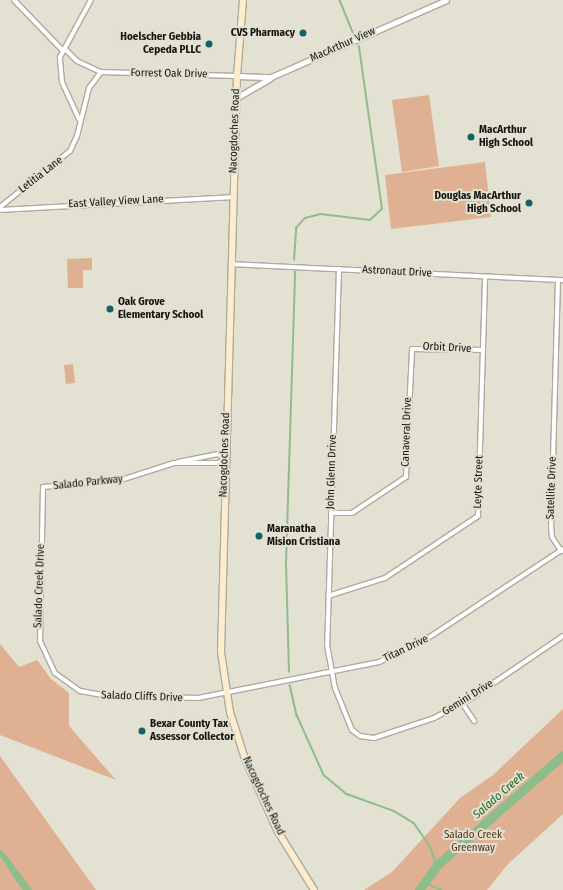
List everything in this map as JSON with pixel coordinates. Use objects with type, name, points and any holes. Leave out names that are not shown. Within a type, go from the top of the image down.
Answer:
[{"type":"main road","name":"Nacogdoches Road","points":[[243,0],[236,98],[219,622],[226,693],[238,742],[264,802],[314,890]]},
{"type":"street","points":[[14,0],[77,61],[102,72]]},
{"type":"street","points":[[80,122],[62,82],[60,57],[91,0]]},
{"type":"street","name":"MacArthur View","points":[[237,76],[271,77],[446,0]]},
{"type":"street","name":"Forrest Oak Drive","points":[[102,72],[237,76]]},
{"type":"street","name":"Letitia Lane","points":[[0,207],[66,155],[77,136],[89,88],[102,72]]},
{"type":"street","points":[[236,98],[271,77]]},
{"type":"street","name":"East Valley View Lane","points":[[0,210],[233,197]]},
{"type":"street","name":"Astronaut Drive","points":[[231,264],[563,280]]},
{"type":"street","name":"John Glenn Drive","points":[[339,270],[327,645],[332,672],[346,720],[352,730],[362,737]]},
{"type":"street","name":"Leyte Street","points":[[328,596],[385,578],[478,516],[485,277]]},
{"type":"street","name":"Satellite Drive","points":[[558,280],[551,526],[552,537],[562,550]]},
{"type":"street","name":"Canaveral Drive","points":[[331,513],[352,513],[406,477],[412,349]]},
{"type":"street","name":"Orbit Drive","points":[[412,349],[483,350]]},
{"type":"street","name":"Salado Parkway","points":[[43,487],[124,479],[178,462],[211,455],[224,458]]},
{"type":"street","name":"Salado Parkway","points":[[178,462],[219,463],[224,458]]},
{"type":"street","name":"Salado Creek Drive","points":[[43,487],[40,641],[51,667],[62,679]]},
{"type":"street","name":"Titan Drive","points":[[226,693],[379,662],[412,648],[562,550]]},
{"type":"street","name":"Gemini Drive","points":[[362,737],[380,737],[405,730],[462,703],[563,636]]},
{"type":"street","name":"Salado Cliffs Drive","points":[[62,679],[80,691],[96,695],[193,699],[226,693]]},
{"type":"street","points":[[462,703],[474,721]]},
{"type":"green space","points":[[429,95],[439,166],[402,172],[392,100]]},
{"type":"green space","points":[[485,162],[491,217],[391,229],[385,175]]},
{"type":"green space","points":[[92,258],[92,270],[83,270],[83,288],[68,288],[67,259]]},
{"type":"green space","points":[[73,364],[75,383],[66,384],[64,365]]},
{"type":"green space","points":[[0,644],[19,667],[37,660],[51,679],[69,693],[69,726],[116,780],[0,735]]},
{"type":"green space","name":"Salado Creek Greenway","points":[[563,709],[563,814],[508,864],[487,890],[364,890],[392,872],[460,798],[493,775]]},
{"type":"green space","points":[[0,756],[96,890],[0,890]]},
{"type":"shaded area","points":[[0,849],[7,856],[32,890],[23,890],[0,856]]},
{"type":"waterway","points":[[340,0],[353,32]]},
{"type":"waterway","points":[[294,260],[296,228],[305,218],[321,214],[370,220],[382,209],[359,47]]},
{"type":"waterway","points":[[289,672],[286,563],[295,272]]},
{"type":"waterway","points":[[290,685],[297,715],[324,775],[347,794],[394,811],[414,823],[430,846],[437,865]]},
{"type":"waterway","name":"Salado Creek","points":[[419,890],[437,865],[563,755]]},
{"type":"waterway","points":[[426,883],[441,890]]},
{"type":"place","name":"CVS Pharmacy","points":[[303,33]]},
{"type":"place","name":"Hoelscher Gebbia Cepeda PLLC","points":[[209,44]]},
{"type":"place","name":"MacArthur High School","points":[[471,137]]},
{"type":"place","name":"Douglas MacArthur High School","points":[[529,203]]},
{"type":"place","name":"Oak Grove Elementary School","points":[[110,309]]},
{"type":"place","name":"Maranatha Mision Cristiana","points":[[259,536]]},
{"type":"place","name":"Bexar County Tax Assessor Collector","points":[[142,731]]}]
